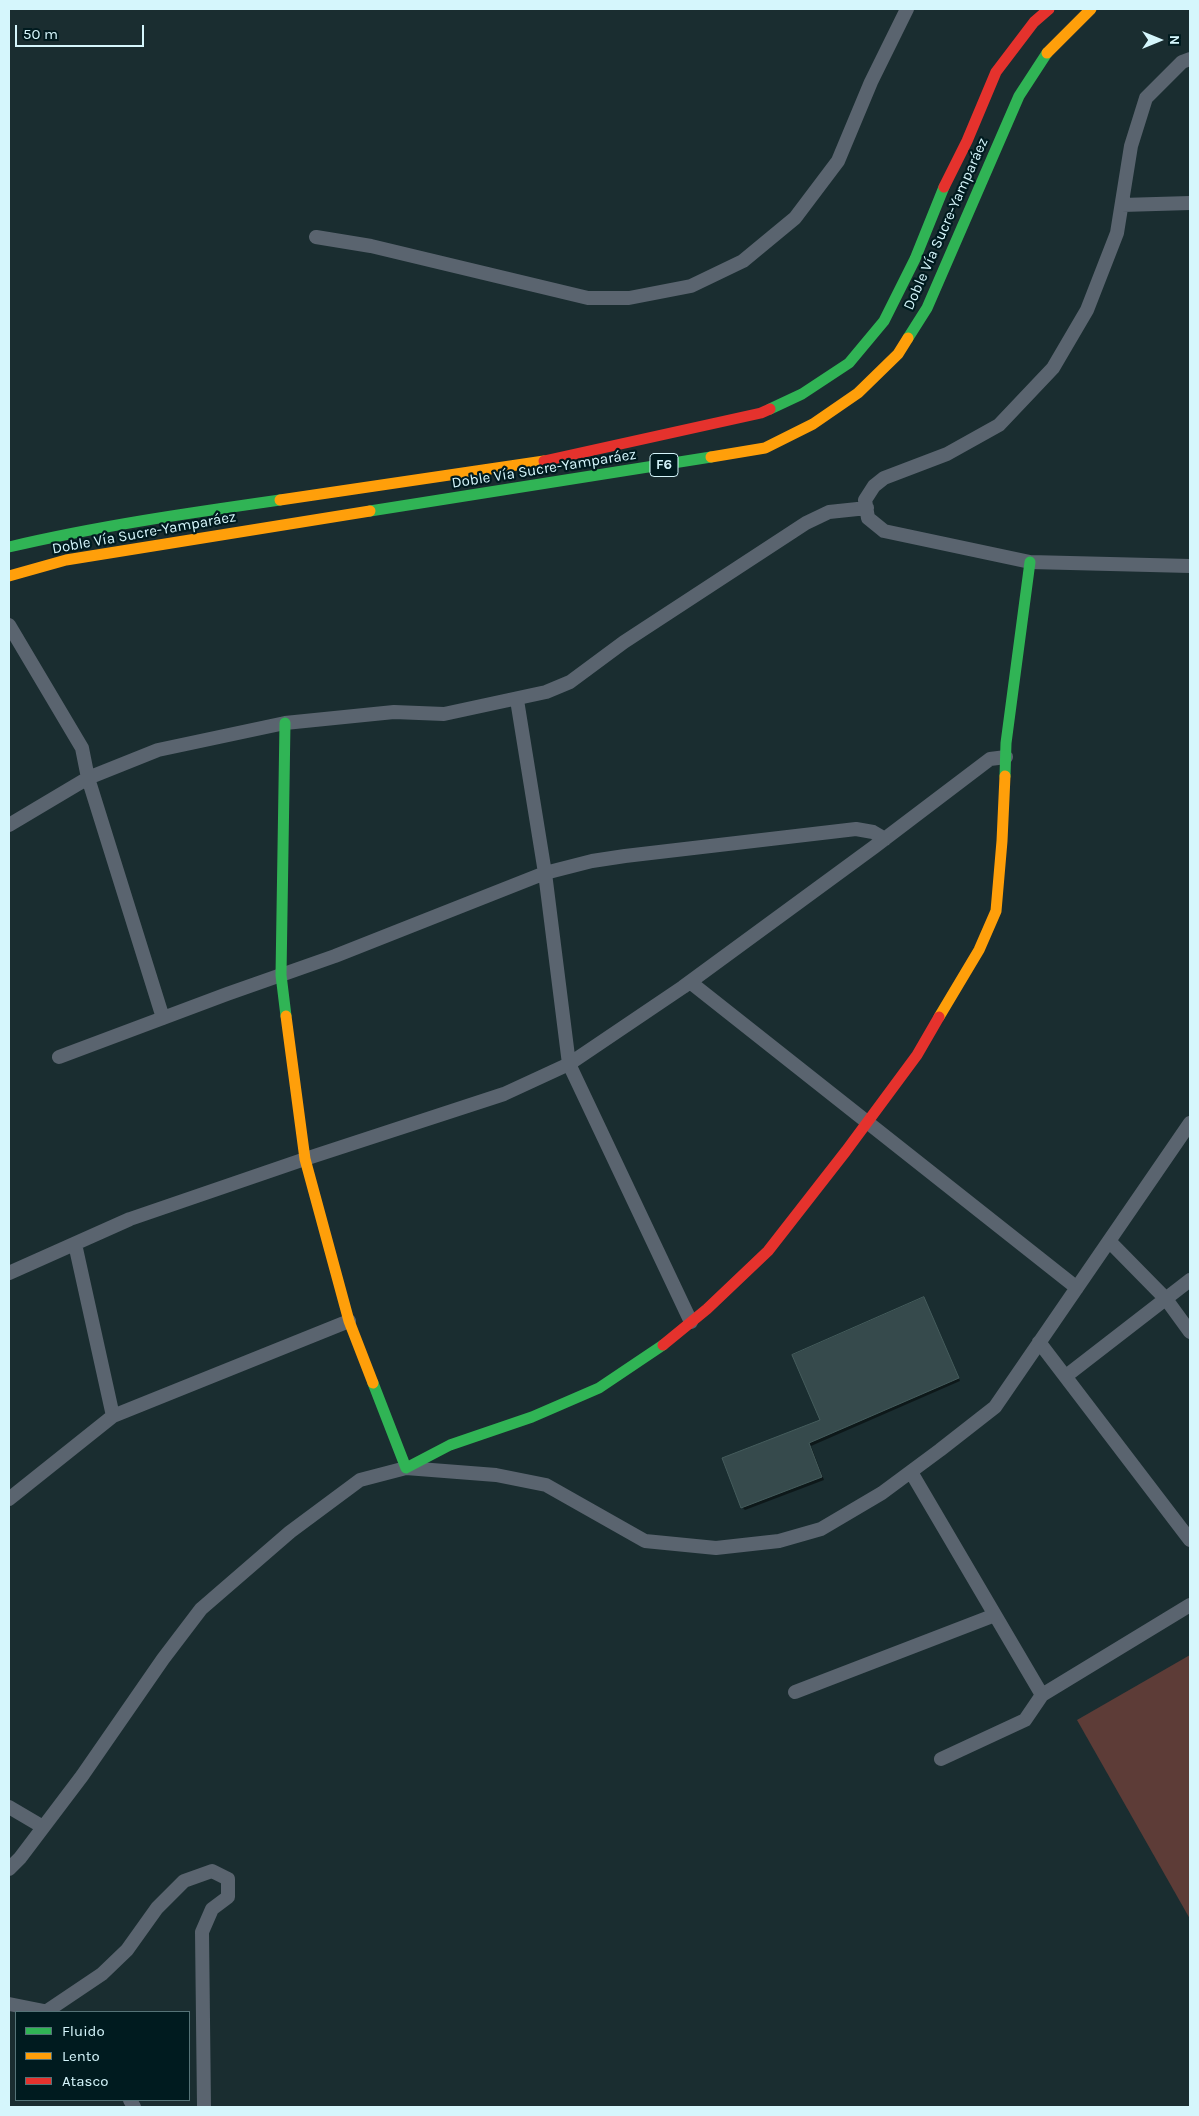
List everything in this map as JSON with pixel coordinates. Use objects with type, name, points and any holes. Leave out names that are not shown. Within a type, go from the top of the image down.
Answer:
[{"type":"main road","name":"Doble Vía Sucre-Yamparáez","points":[[9,547],[52,537],[163,517],[558,459],[761,413],[802,394],[848,363],[884,322],[915,258],[944,187],[967,141],[996,72],[1034,22],[1049,9]]},
{"type":"main road","name":"Doble Vía Sucre-Yamparáez","points":[[9,576],[66,560],[765,448],[813,424],[858,393],[898,354],[927,308],[1019,96],[1044,56],[1091,9]]},
{"type":"main road","points":[[285,723],[282,975],[305,1159],[349,1320],[406,1468],[450,1444],[532,1417],[598,1388],[652,1353],[691,1322],[768,1251],[917,1055],[979,950],[996,910],[1006,757],[1030,562]]},
{"type":"street","points":[[316,237],[371,246],[588,298],[629,298],[691,286],[744,261],[795,218],[838,161],[871,82],[908,9]]},
{"type":"street","points":[[1190,59],[1182,62],[1146,98],[1131,146],[1117,233],[1087,310],[1053,368],[999,425],[947,454],[884,478],[874,486],[865,500],[868,518],[884,531],[1030,562],[1190,566]]},
{"type":"street","points":[[1122,205],[1190,203]]},
{"type":"street","points":[[9,825],[88,778],[158,750],[285,723],[394,712],[444,714],[517,700],[546,692],[570,682],[624,642],[806,523],[829,512],[866,508]]},
{"type":"street","points":[[9,625],[82,748],[88,778],[163,1018]]},
{"type":"street","points":[[517,700],[545,873],[568,1064],[691,1322]]},
{"type":"street","points":[[9,1273],[130,1219],[504,1094],[568,1064],[690,982],[885,839],[990,759],[1006,757]]},
{"type":"street","points":[[58,1057],[335,956],[545,873],[592,861],[625,856],[856,829],[873,832],[885,839]]},
{"type":"street","points":[[690,982],[1076,1288]]},
{"type":"street","points":[[9,1869],[82,1776],[163,1659],[201,1609],[290,1532],[360,1480],[406,1468],[496,1475],[546,1486],[645,1541],[716,1548],[780,1541],[821,1529],[882,1492],[995,1407],[1108,1241],[1189,1127]]},
{"type":"street","points":[[1108,1241],[1166,1298],[1190,1332]]},
{"type":"street","points":[[75,1244],[113,1416]]},
{"type":"street","points":[[1066,1376],[1190,1280]]},
{"type":"street","points":[[9,1499],[113,1416],[349,1320]]},
{"type":"street","points":[[1040,1342],[1190,1540]]},
{"type":"street","points":[[911,1472],[1042,1695]]},
{"type":"street","points":[[941,1759],[1026,1720],[1042,1695],[1190,1604]]},
{"type":"street","points":[[795,1692],[995,1615]]},
{"type":"street","points":[[9,1807],[43,1827]]},
{"type":"street","points":[[9,2004],[48,2011],[108,1968],[127,1950],[157,1908],[184,1881],[212,1871],[228,1879],[228,1896],[212,1909],[202,1932],[204,2107]]},
{"type":"shaded area","points":[[1190,1655],[1190,1919],[1077,1720]]},
{"type":"building","points":[[924,1297],[959,1378],[809,1443],[822,1477],[741,1508],[722,1458],[820,1420],[792,1355]]},
{"type":"traffic: fast","points":[[908,338],[927,308],[1019,96],[1047,53]]},
{"type":"traffic: fast","points":[[770,409],[802,394],[849,363],[884,321],[915,259],[944,187]]},
{"type":"traffic: fast","points":[[370,511],[711,457]]},
{"type":"traffic: fast","points":[[9,547],[110,526],[280,500]]},
{"type":"traffic: fast","points":[[1005,776],[1006,743],[1030,562]]},
{"type":"traffic: fast","points":[[285,723],[281,975],[286,1016]]},
{"type":"traffic: fast","points":[[373,1383],[406,1468],[450,1445],[532,1417],[599,1388],[663,1345]]},
{"type":"traffic: slow","points":[[1047,53],[1091,9]]},
{"type":"traffic: slow","points":[[711,457],[765,448],[813,424],[858,393],[898,354],[908,338]]},
{"type":"traffic: slow","points":[[280,500],[544,461]]},
{"type":"traffic: slow","points":[[9,576],[66,560],[370,511]]},
{"type":"traffic: slow","points":[[939,1017],[979,950],[996,911],[1005,776]]},
{"type":"traffic: slow","points":[[286,1016],[305,1159],[349,1321],[373,1383]]},
{"type":"traffic: jam","points":[[944,187],[967,141],[996,72],[1034,22],[1049,9]]},
{"type":"traffic: jam","points":[[544,461],[761,413],[770,409]]},
{"type":"traffic: jam","points":[[663,1345],[707,1309],[768,1251],[846,1151],[917,1055],[939,1017]]}]
